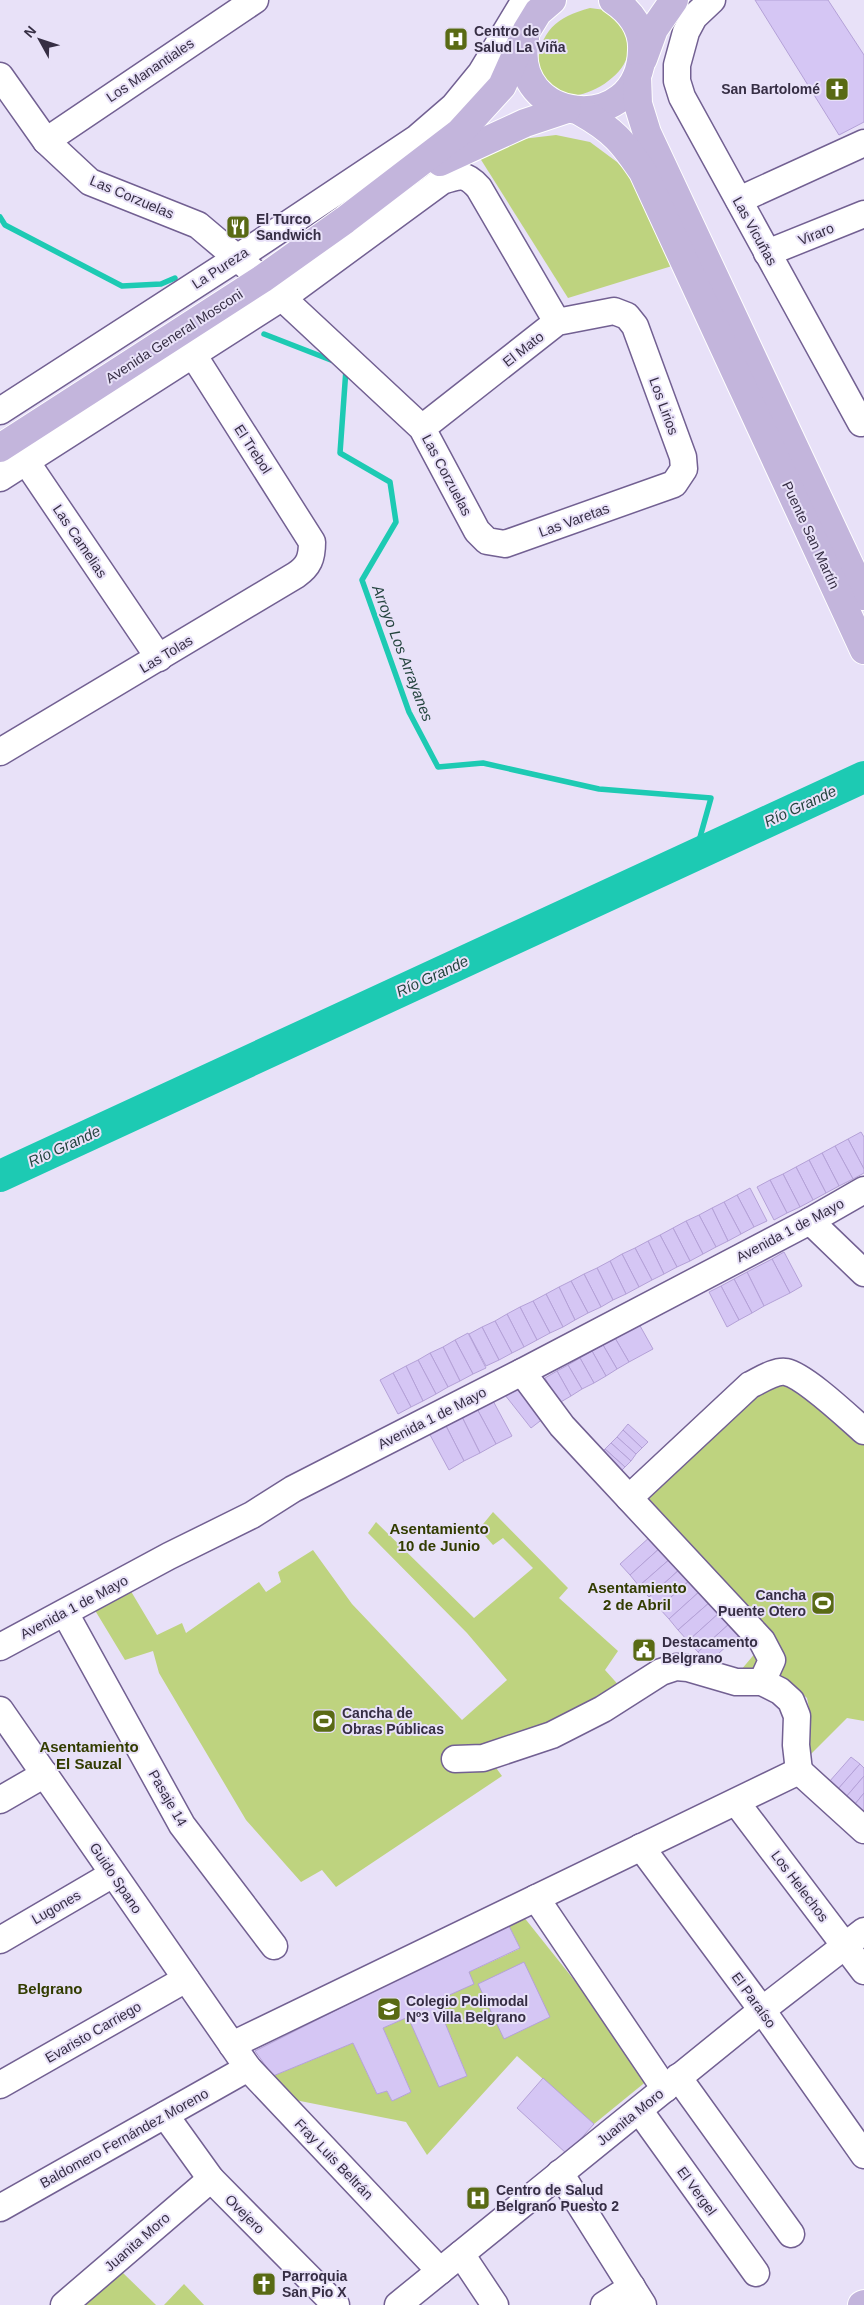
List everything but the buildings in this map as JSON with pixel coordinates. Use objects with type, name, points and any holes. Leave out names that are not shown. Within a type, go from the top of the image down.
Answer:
[{"type":"main road","points":[[613,0],[624,8],[636,23],[642,41],[638,104],[647,133],[769,416]]},
{"type":"main road","points":[[345,220],[450,156],[524,123],[574,110],[598,110],[614,103],[627,92],[640,70],[654,29],[674,0]]},
{"type":"main road","points":[[535,8],[523,50],[525,68],[532,84],[544,97],[599,122],[624,143],[643,172],[769,416]]},
{"type":"main road","points":[[345,220],[460,132],[481,112],[502,86],[535,8]]},
{"type":"main road","name":"Avenida General Mosconi","points":[[9,443],[262,279],[345,220]]},
{"type":"main road","name":"Puente San Martín","points":[[769,416],[864,596]]},
{"type":"main road","name":"Puente San Martín","points":[[769,416],[864,650]]},
{"type":"street","name":"Los Manantiales","points":[[46,141],[255,0]]},
{"type":"street","name":"Las Vicuñas","points":[[712,0],[694,16],[686,32],[677,65],[677,81],[682,97],[861,423]]},
{"type":"street","name":"La Pureza","points":[[0,411],[237,258],[417,138],[454,106],[535,8]]},
{"type":"street","name":"Las Corzuelas","points":[[0,76],[46,141],[90,182],[198,225],[262,279],[422,428],[478,531]]},
{"type":"street","points":[[739,200],[864,143]]},
{"type":"street","points":[[0,478],[9,443],[194,356],[282,298],[442,181],[458,176],[471,178],[479,188],[557,322]]},
{"type":"street","name":"Viraro","points":[[768,253],[864,214]]},
{"type":"street","name":"El Mato","points":[[422,428],[557,322],[614,311],[628,316],[635,326]]},
{"type":"street","name":"Los Lirios","points":[[635,326],[683,457],[684,469],[674,484]]},
{"type":"street","name":"El Trebol","points":[[194,356],[312,542]]},
{"type":"street","name":"Las Camelias","points":[[9,443],[159,658]]},
{"type":"street","name":"Las Varetas","points":[[478,531],[488,542],[505,544],[674,484]]},
{"type":"street","name":"Las Tolas","points":[[0,752],[306,568],[312,556],[312,542]]},
{"type":"street","name":"Avenida 1 de Mayo","points":[[0,1647],[169,1556],[252,1515],[293,1489],[522,1372],[810,1221],[864,1190]]},
{"type":"street","points":[[810,1221],[864,1273]]},
{"type":"street","points":[[522,1372],[562,1426],[762,1641],[772,1660],[762,1682]]},
{"type":"street","points":[[629,1498],[750,1385],[774,1374],[785,1372],[800,1378],[864,1431]]},
{"type":"street","name":"Pasaje 14","points":[[65,1613],[182,1825],[274,1946]]},
{"type":"street","points":[[455,1760],[483,1758],[552,1735],[603,1709],[661,1672],[676,1667],[688,1668],[736,1682],[762,1682],[780,1691],[791,1700],[797,1716],[796,1745],[799,1770],[864,1830]]},
{"type":"street","name":"Guido Spano","points":[[0,1710],[232,2045]]},
{"type":"street","points":[[232,2045],[799,1770]]},
{"type":"street","points":[[0,1800],[45,1774]]},
{"type":"street","name":"Los Helechos","points":[[736,1802],[854,1938],[864,1971]]},
{"type":"street","name":"El Paraíso","points":[[641,1847],[762,2010],[864,2155]]},
{"type":"street","name":"Lugones","points":[[0,1940],[113,1874]]},
{"type":"street","points":[[536,1898],[672,2083],[791,2234]]},
{"type":"street","name":"Juanita Moro","points":[[398,2305],[762,2010],[854,1938]]},
{"type":"street","name":"Evaristo Carriego","points":[[0,2085],[186,1979]]},
{"type":"street","name":"Fray Luis Beltrán","points":[[232,2045],[248,2068],[440,2271]]},
{"type":"street","name":"Baldomero Fernández Moreno","points":[[0,2208],[248,2068]]},
{"type":"street","name":"El Vergel","points":[[639,2110],[756,2273]]},
{"type":"street","name":"Ovejero","points":[[165,2116],[211,2179],[336,2305]]},
{"type":"street","points":[[560,2174],[638,2296],[604,2305]]},
{"type":"street","name":"Juanita Moro","points":[[64,2305],[211,2179]]},
{"type":"street","points":[[461,2254],[495,2305]]},
{"type":"green space","points":[[590,8],[605,10],[626,25],[627,57],[619,71],[605,84],[579,95],[568,96],[556,92],[537,68],[539,55],[546,35],[559,21]]},
{"type":"green space","points":[[556,135],[590,142],[617,162],[638,185],[672,266],[568,298],[478,155],[522,139]]},
{"type":"green space","points":[[759,1379],[786,1383],[864,1443],[864,1721],[847,1718],[806,1759],[811,1718],[807,1698],[784,1678],[741,1670],[757,1651],[620,1496]]},
{"type":"green space","points":[[493,1512],[568,1588],[559,1598],[618,1651],[605,1670],[623,1690],[491,1761],[502,1776],[336,1887],[322,1870],[301,1882],[246,1820],[159,1673],[153,1651],[125,1660],[93,1607],[129,1588],[157,1635],[182,1623],[186,1633],[259,1582],[266,1592],[281,1582],[278,1572],[313,1550],[352,1604],[462,1720],[507,1680],[467,1633],[368,1533],[376,1522],[474,1618],[533,1568],[503,1538],[493,1545],[479,1529]]},
{"type":"green space","points":[[523,1916],[590,2000],[648,2080],[594,2124],[517,2056],[427,2155],[406,2122],[290,2099],[273,2076],[353,2043],[377,2094],[387,2091],[392,2101],[411,2092],[383,2028],[408,2017],[439,2086],[467,2076],[436,2001],[473,1984],[469,1972],[519,1949],[508,1924]]},
{"type":"green space","points":[[122,2272],[156,2305],[85,2305]]},
{"type":"green space","points":[[184,2284],[204,2305],[164,2305]]},
{"type":"waterway","name":"Arroyo Los Arrayanes","points":[[0,217],[5,225],[122,286],[161,284],[175,278]]},
{"type":"waterway","name":"Arroyo Los Arrayanes","points":[[264,334],[336,362]]},
{"type":"waterway","name":"Arroyo Los Arrayanes","points":[[346,369],[340,453],[390,482],[396,522],[362,580],[409,712],[438,767],[483,763],[599,789],[711,798],[695,855]]},
{"type":"waterway","name":"Río Grande","points":[[0,1176],[864,777]]},
{"type":"place","name":"Centro de Salud La Viña","points":[[456,39]]},
{"type":"place","name":"San Bartolomé","points":[[837,89]]},
{"type":"place","name":"El Turco Sandwich","points":[[238,227]]},
{"type":"place","name":"Cancha Puente Otero","points":[[823,1603]]},
{"type":"place","name":"Destacamento Belgrano","points":[[644,1650]]},
{"type":"place","name":"Cancha de Obras Públicas","points":[[324,1721]]},
{"type":"place","name":"Colegio Polimodal Nº3 Villa Belgrano","points":[[389,2009]]},
{"type":"place","name":"Centro de Salud Belgrano Puesto 2","points":[[478,2198]]},
{"type":"place","name":"Parroquia San Pio X","points":[[264,2284]]},
{"type":"district","name":"Asentamiento 10 de Junio","points":[[439,1536]]},
{"type":"district","name":"Asentamiento 2 de Abril","points":[[637,1596]]},
{"type":"district","name":"Asentamiento El Sauzal","points":[[89,1754]]},
{"type":"district","name":"Belgrano","points":[[50,1988]]}]
